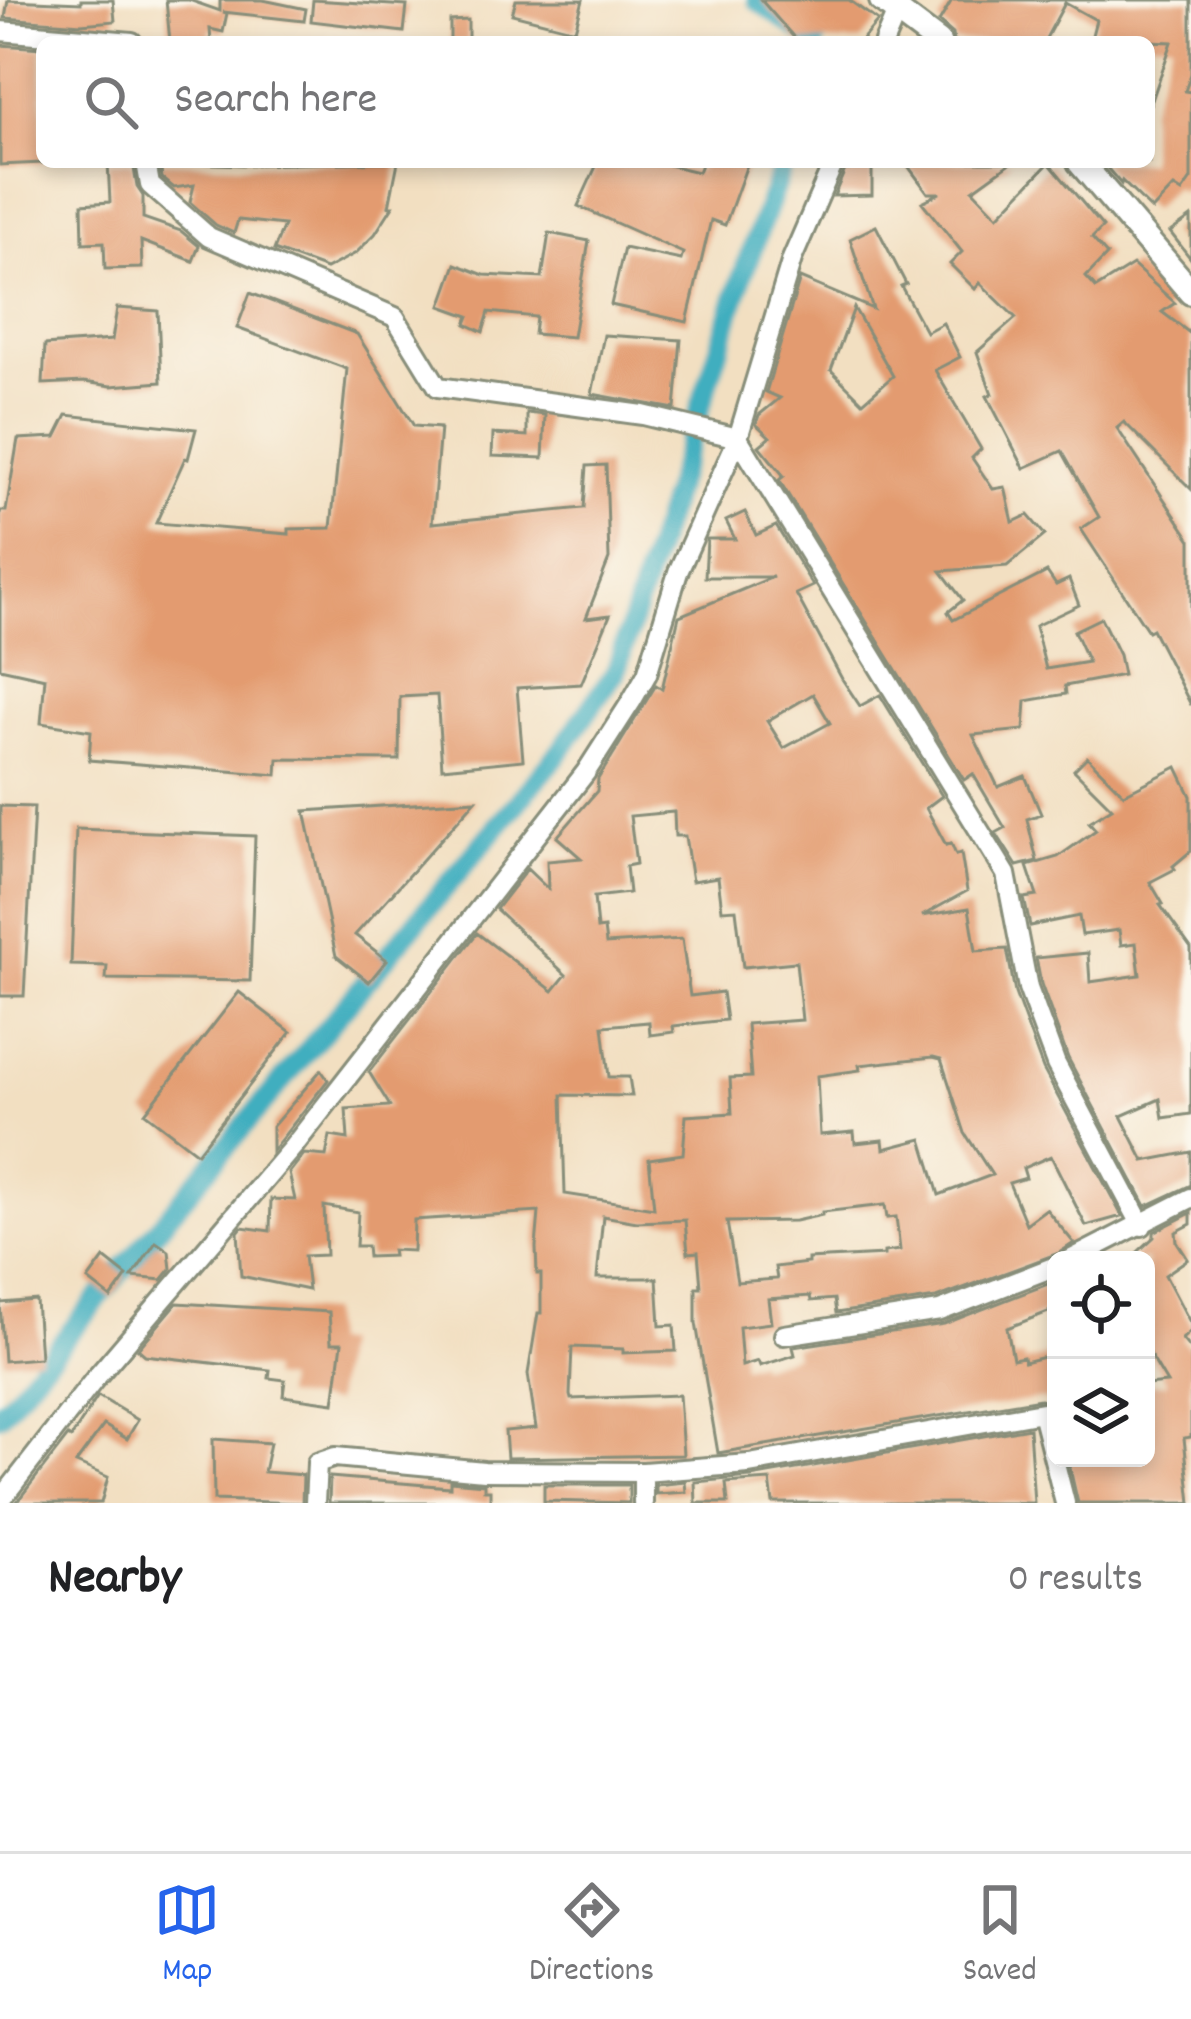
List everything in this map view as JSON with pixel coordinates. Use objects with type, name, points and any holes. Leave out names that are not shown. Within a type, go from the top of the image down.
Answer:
[{"type":"street","points":[[886,36],[894,5],[931,36]]},
{"type":"street","points":[[0,31],[60,36]]},
{"type":"street","points":[[147,168],[150,185],[209,237],[395,317],[438,387],[643,415],[738,438],[1006,874],[1028,988],[1057,1064],[1142,1226]]},
{"type":"street","points":[[0,1501],[94,1381],[293,1147],[586,772],[647,674],[678,572],[738,438],[793,259],[831,168]]},
{"type":"street","points":[[1085,168],[1191,292]]},
{"type":"street","points":[[1089,1251],[1191,1198]]},
{"type":"street","points":[[784,1335],[940,1311],[1047,1269]]},
{"type":"street","points":[[315,1503],[317,1463],[335,1457],[484,1471],[643,1472],[749,1464],[1042,1412],[1065,1503]]},
{"type":"street","points":[[643,1472],[643,1503]]},
{"type":"building","points":[[8,0],[113,0],[115,21],[81,24],[5,18]]},
{"type":"building","points":[[166,0],[189,0],[220,11],[220,0],[263,0],[306,9],[304,21],[223,12],[227,13],[223,32],[210,29],[211,36],[169,36]]},
{"type":"building","points":[[313,0],[407,6],[404,32],[311,21]]},
{"type":"building","points":[[516,0],[583,0],[575,30],[512,14]]},
{"type":"building","points":[[761,0],[849,0],[878,21],[865,36],[793,36]]},
{"type":"building","points":[[952,0],[1191,0],[1191,74],[1185,91],[1191,92],[1191,179],[1182,192],[1174,187],[1152,210],[1107,168],[1155,168],[1155,92],[1172,42],[1155,41],[1155,36],[1092,36],[1096,20],[1065,3],[1047,36],[953,36],[939,22]]},
{"type":"building","points":[[468,20],[468,36],[450,36],[450,21]]},
{"type":"building","points":[[0,45],[36,48],[36,163],[0,165]]},
{"type":"building","points":[[108,168],[134,168],[143,196],[143,218],[181,231],[199,246],[193,261],[141,241],[142,268],[105,269],[104,242],[83,243],[82,204],[110,202]]},
{"type":"building","points":[[161,168],[397,168],[389,206],[393,206],[375,234],[356,253],[326,269],[274,250],[284,225],[238,220],[234,233],[216,225],[190,202],[194,185],[174,188],[162,178]]},
{"type":"building","points":[[595,168],[698,172],[700,168],[746,168],[725,225],[711,220],[687,322],[611,305],[624,248],[681,260],[683,253],[578,206]]},
{"type":"building","points":[[872,168],[872,195],[834,196],[845,170]]},
{"type":"building","points":[[909,168],[1004,168],[973,190],[998,216],[1044,168],[1053,168],[1103,227],[1092,238],[1107,255],[1086,277],[1096,288],[1133,265],[1175,303],[1162,312],[1191,334],[1191,489],[1124,422],[1117,428],[1191,540],[1191,705],[1152,629],[1148,631],[1081,529],[1099,517],[1062,451],[1024,468],[987,396],[992,394],[977,352],[1016,318],[980,283],[975,289],[950,264],[962,252],[922,202],[940,193],[928,193]]},
{"type":"building","points":[[1191,217],[1191,259],[1170,232]]},
{"type":"building","points":[[876,226],[926,332],[943,323],[960,357],[935,370],[981,449],[972,458],[993,489],[1005,487],[1013,522],[1028,515],[1045,535],[1007,566],[941,571],[963,600],[948,612],[953,620],[1047,572],[1056,585],[1069,579],[1079,605],[1035,626],[1046,669],[1088,662],[1074,631],[1101,618],[1119,655],[1123,675],[1065,686],[1066,694],[1026,701],[1024,730],[973,735],[998,787],[1025,776],[1041,814],[1027,819],[1037,861],[1017,866],[996,833],[1005,828],[973,774],[964,780],[779,480],[784,476],[759,446],[770,437],[756,424],[759,415],[780,398],[766,392],[800,278],[873,309],[850,239]],"holes":[[[854,308],[893,376],[863,402],[831,370]]]},
{"type":"building","points":[[549,233],[589,241],[573,337],[534,334],[536,317],[489,312],[483,332],[466,324],[469,316],[441,306],[456,264],[484,275],[542,278]]},
{"type":"building","points":[[250,293],[357,334],[414,426],[440,428],[432,523],[584,508],[587,466],[606,465],[609,559],[586,618],[610,615],[581,684],[517,688],[523,760],[442,768],[437,695],[400,697],[399,760],[278,759],[277,775],[89,760],[91,731],[41,723],[45,678],[0,668],[0,511],[6,511],[18,439],[56,437],[67,415],[196,429],[188,459],[156,523],[289,534],[289,529],[331,528],[347,369],[237,328]]},
{"type":"building","points":[[117,308],[158,311],[161,382],[43,384],[45,345],[112,340]]},
{"type":"building","points":[[604,335],[681,340],[675,409],[592,394]]},
{"type":"building","points":[[527,413],[545,415],[543,458],[492,456],[493,434],[527,436]]},
{"type":"building","points":[[745,512],[756,535],[776,526],[813,586],[796,594],[842,679],[860,706],[880,695],[942,796],[926,808],[946,845],[951,843],[956,855],[961,853],[967,891],[922,916],[969,908],[976,951],[1007,949],[1015,993],[1043,1069],[1122,1216],[1086,1226],[1051,1156],[1023,1168],[1026,1178],[1009,1183],[1026,1224],[1046,1209],[1074,1243],[1062,1251],[1047,1251],[1047,1257],[936,1298],[836,1313],[834,1299],[768,1299],[771,1323],[739,1327],[742,1366],[758,1361],[760,1366],[795,1355],[793,1347],[944,1324],[1047,1284],[1047,1312],[1007,1328],[1013,1359],[1023,1357],[1024,1362],[1047,1356],[1047,1401],[718,1453],[696,1323],[696,1287],[701,1287],[698,1252],[688,1253],[685,1220],[637,1222],[603,1216],[597,1278],[657,1278],[660,1326],[674,1325],[676,1351],[623,1353],[623,1349],[572,1347],[571,1399],[679,1395],[683,1455],[507,1458],[505,1431],[536,1428],[528,1374],[541,1313],[536,1247],[539,1212],[414,1220],[413,1251],[392,1250],[393,1256],[368,1257],[367,1246],[356,1246],[358,1212],[324,1206],[326,1255],[304,1256],[308,1290],[241,1276],[238,1232],[242,1227],[270,1231],[271,1199],[295,1200],[289,1173],[304,1154],[326,1156],[330,1136],[348,1139],[346,1109],[390,1106],[369,1072],[477,933],[553,991],[566,975],[496,909],[527,869],[548,889],[547,861],[581,858],[557,837],[597,791],[598,779],[656,685],[662,689],[679,616],[773,577],[705,577],[707,539],[735,539],[726,521]],"holes":[[[813,694],[830,723],[784,748],[767,721]],[[674,812],[675,836],[685,836],[692,881],[718,877],[722,910],[736,909],[743,967],[796,962],[802,1020],[747,1024],[751,1077],[730,1078],[732,1113],[686,1116],[683,1154],[649,1159],[654,1208],[565,1194],[562,1095],[632,1096],[629,1077],[609,1077],[603,1026],[649,1022],[650,1035],[674,1032],[673,1026],[726,1020],[722,992],[690,996],[682,939],[606,944],[604,928],[597,929],[594,897],[629,893],[626,866],[636,864],[630,816]],[[941,1059],[965,1133],[992,1175],[939,1195],[922,1139],[884,1149],[883,1140],[855,1143],[854,1132],[820,1135],[817,1076],[860,1070],[859,1065]],[[885,1205],[887,1218],[896,1217],[900,1250],[808,1259],[808,1263],[775,1267],[777,1279],[737,1282],[727,1222],[795,1221],[822,1212]]]},
{"type":"building","points":[[1087,757],[1124,794],[1177,767],[1191,796],[1191,851],[1175,869],[1150,882],[1160,905],[1191,948],[1191,1114],[1163,1118],[1160,1099],[1121,1116],[1144,1161],[1191,1152],[1191,1185],[1146,1206],[1068,1058],[1036,958],[1088,953],[1090,982],[1140,975],[1136,943],[1121,945],[1119,930],[1082,935],[1079,916],[1030,926],[1024,898],[1037,896],[1027,866],[1058,857],[1096,830],[1089,822],[1112,808],[1074,770]]},
{"type":"building","points":[[476,800],[355,935],[387,960],[369,982],[336,956],[305,811]]},
{"type":"building","points":[[0,806],[34,807],[24,996],[0,996]]},
{"type":"building","points":[[76,829],[255,836],[250,981],[106,979],[107,966],[71,965]]},
{"type":"building","points":[[239,992],[291,1032],[197,1153],[145,1113]]},
{"type":"building","points":[[321,1070],[328,1080],[272,1151],[272,1127]]},
{"type":"building","points":[[1191,1213],[1191,1224],[1176,1232],[1188,1259],[1165,1275],[1191,1324],[1191,1331],[1182,1339],[1191,1350],[1191,1437],[1184,1438],[1191,1503],[1078,1503],[1070,1467],[1155,1467],[1155,1384],[1167,1383],[1155,1363],[1155,1251],[1139,1251],[1154,1232]]},
{"type":"building","points":[[156,1242],[169,1251],[171,1269],[162,1280],[132,1277]]},
{"type":"building","points":[[104,1258],[127,1276],[111,1298],[88,1280]]},
{"type":"building","points":[[36,1300],[40,1358],[4,1361],[0,1303]]},
{"type":"building","points":[[177,1303],[329,1312],[331,1343],[342,1343],[334,1403],[283,1396],[285,1380],[269,1378],[270,1370],[145,1355],[138,1349]]},
{"type":"building","points":[[98,1396],[138,1420],[127,1439],[104,1425],[76,1463],[108,1477],[101,1503],[16,1503],[71,1438]]},
{"type":"building","points":[[1029,1428],[1034,1503],[773,1503],[770,1480],[726,1483],[728,1503],[696,1503],[695,1482],[751,1477]]},
{"type":"building","points":[[213,1439],[270,1443],[264,1472],[303,1475],[302,1503],[214,1500]]},
{"type":"building","points":[[330,1477],[450,1487],[450,1481],[484,1484],[484,1490],[490,1490],[490,1503],[329,1503]]},
{"type":"building","points":[[685,1482],[686,1492],[656,1494],[656,1485]]},
{"type":"building","points":[[544,1485],[629,1485],[629,1503],[544,1501]]},
{"type":"waterway","points":[[757,0],[807,36]]},
{"type":"waterway","points":[[0,1415],[559,753],[616,671],[742,277],[782,168]]}]
